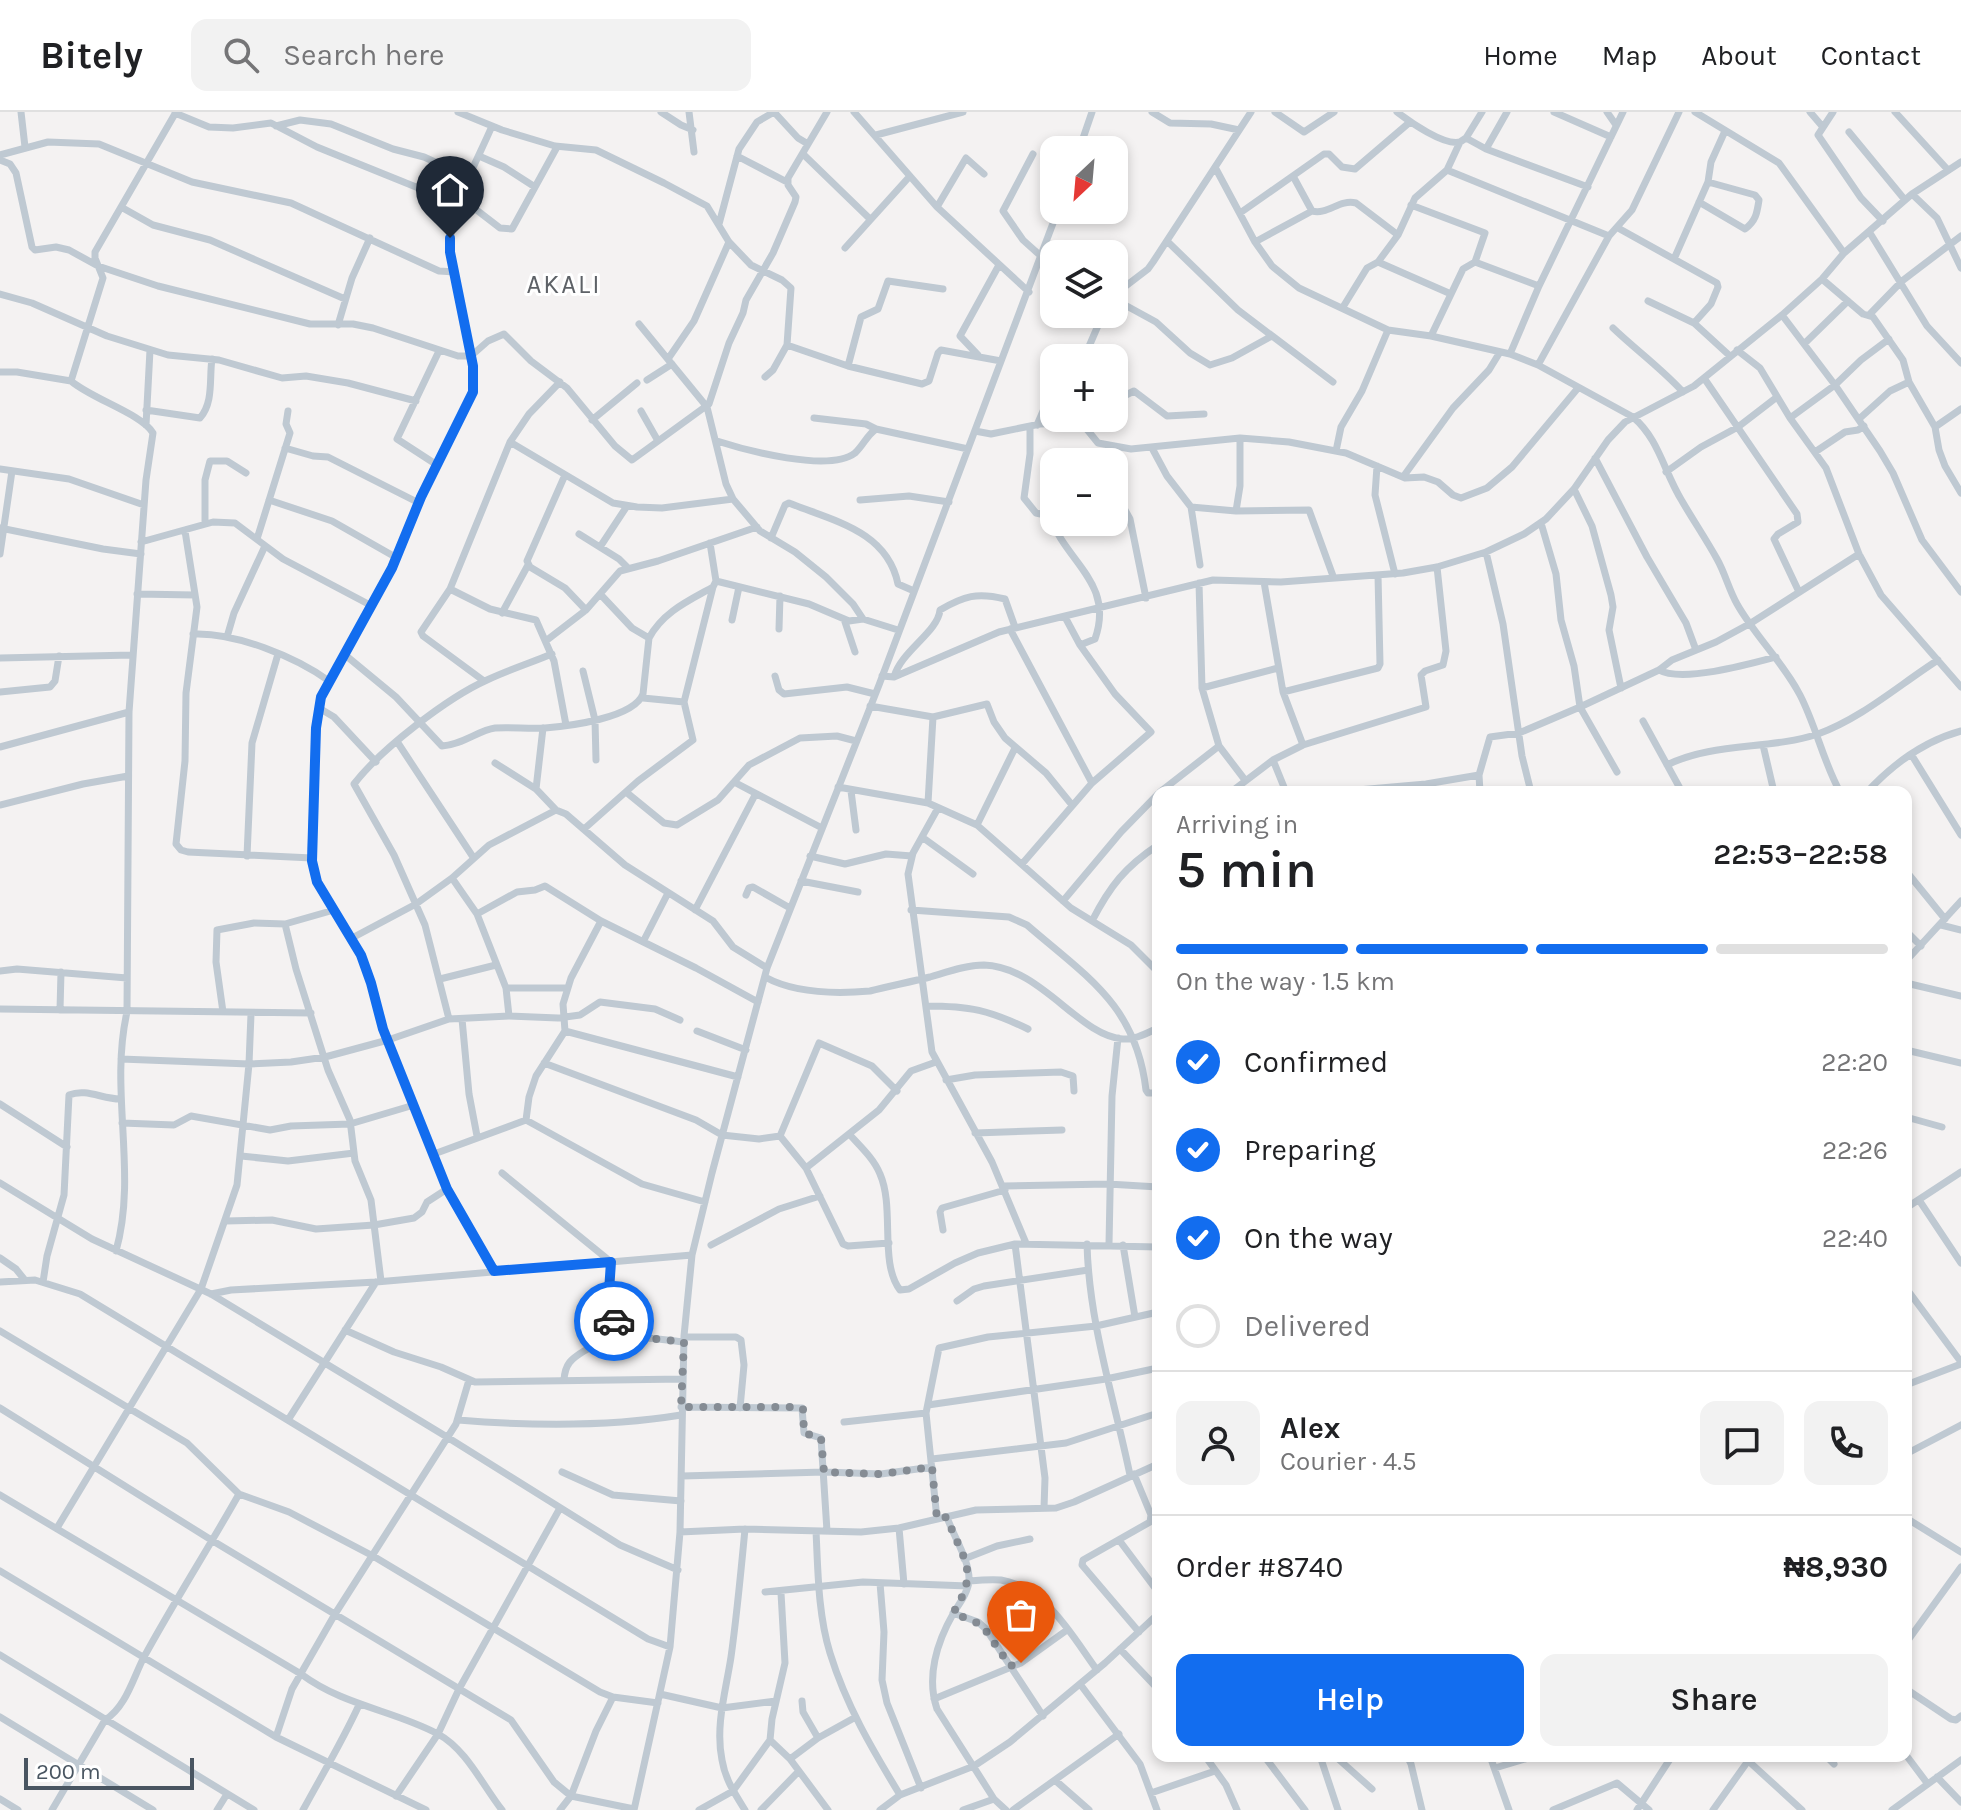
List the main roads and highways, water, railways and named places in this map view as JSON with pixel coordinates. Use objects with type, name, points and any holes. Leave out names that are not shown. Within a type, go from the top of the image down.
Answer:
[{"type":"district","name":"AKALI","points":[[564,284]]}]
